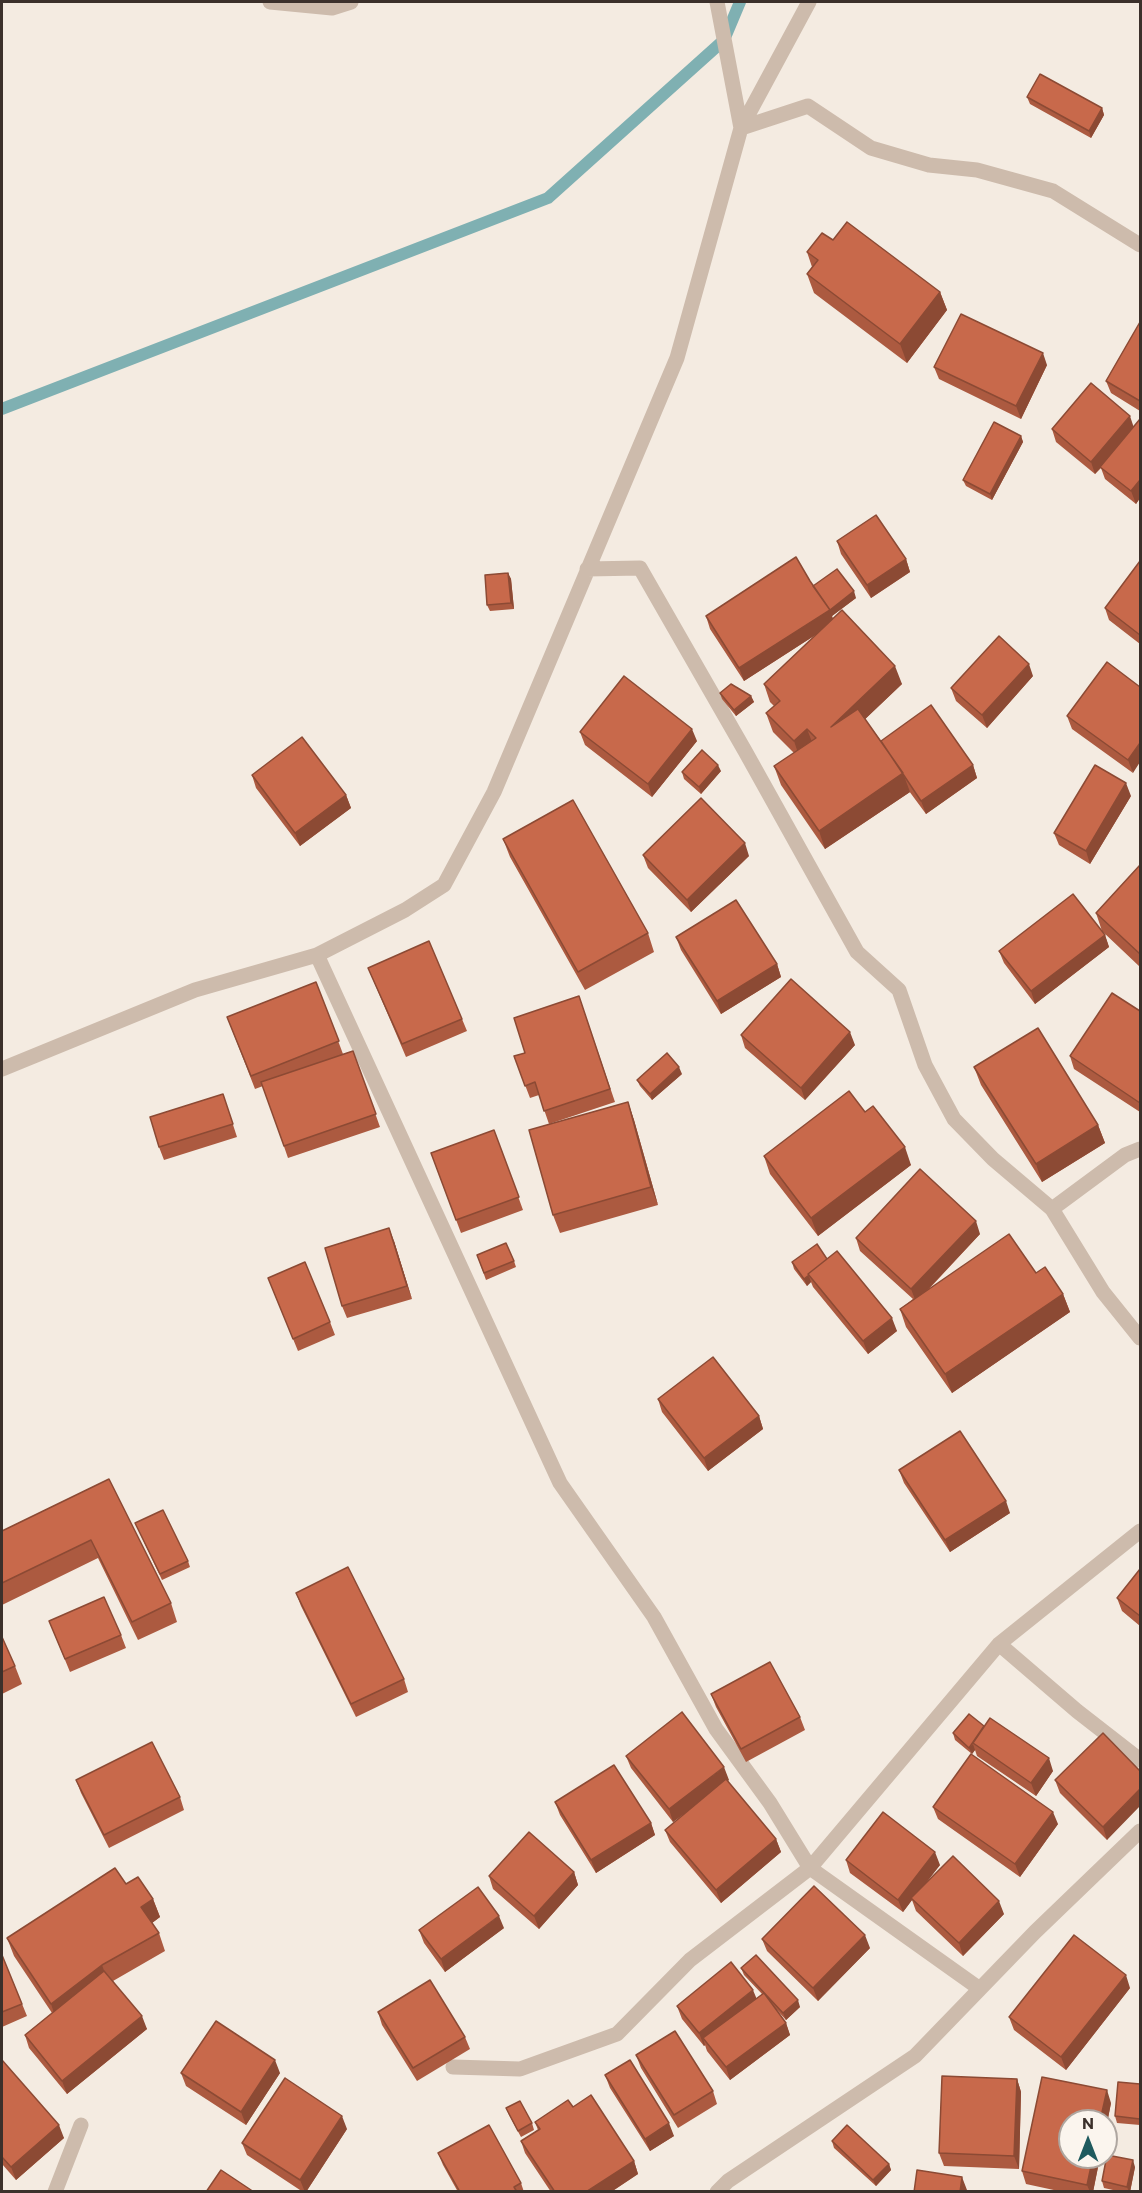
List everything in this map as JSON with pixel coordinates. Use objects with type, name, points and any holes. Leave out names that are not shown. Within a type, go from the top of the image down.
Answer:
[{"type":"street","points":[[270,2],[332,8],[351,2]]},
{"type":"street","points":[[717,2],[741,128]]},
{"type":"street","points":[[2,1069],[195,990],[317,955],[405,910],[444,885],[494,792],[677,358],[741,128],[809,2]]},
{"type":"street","points":[[741,128],[808,106],[871,148],[929,165],[977,170],[1053,191],[1140,244]]},
{"type":"street","points":[[587,569],[640,568],[857,952],[899,990],[925,1065],[954,1119],[993,1159],[1052,1209],[1103,1292],[1140,1338]]},
{"type":"street","points":[[317,955],[560,1483],[654,1617],[716,1729],[770,1803],[810,1868],[980,1989]]},
{"type":"street","points":[[1052,1209],[1125,1155],[1140,1149]]},
{"type":"street","points":[[453,2067],[520,2069],[618,2034],[690,1960],[810,1868],[999,1644],[1140,1531]]},
{"type":"street","points":[[999,1644],[1077,1711],[1140,1760]]},
{"type":"street","points":[[717,2192],[728,2181],[915,2056],[1035,1932],[1140,1831]]},
{"type":"street","points":[[55,2192],[81,2126]]},
{"type":"building","points":[[1040,74],[1102,108],[1089,131],[1027,97]]},
{"type":"building","points":[[847,222],[940,292],[900,344],[807,274],[818,260],[807,252],[822,233],[833,240]]},
{"type":"building","points":[[961,314],[1043,353],[1016,406],[934,367]]},
{"type":"building","points":[[1140,322],[1140,401],[1106,381]]},
{"type":"building","points":[[1091,383],[1130,416],[1091,462],[1052,429]]},
{"type":"building","points":[[1140,419],[1140,480],[1131,491],[1100,467]]},
{"type":"building","points":[[994,422],[1021,436],[990,494],[963,480]]},
{"type":"building","points":[[876,515],[906,559],[867,585],[837,541]]},
{"type":"building","points":[[796,557],[830,610],[739,668],[706,616]]},
{"type":"building","points":[[1140,561],[1140,635],[1105,608]]},
{"type":"building","points":[[837,569],[854,591],[830,610],[813,586]]},
{"type":"building","points":[[508,573],[511,603],[487,605],[485,575]]},
{"type":"building","points":[[842,610],[895,666],[831,727],[858,709],[903,773],[819,831],[774,766],[816,738],[807,729],[794,741],[766,713],[780,701],[764,684]]},
{"type":"building","points":[[999,636],[1029,664],[982,715],[951,688]]},
{"type":"building","points":[[1107,662],[1140,687],[1140,743],[1128,760],[1067,716]]},
{"type":"building","points":[[624,676],[692,729],[648,784],[580,732]]},
{"type":"building","points":[[731,684],[751,696],[734,710],[720,693]]},
{"type":"building","points":[[931,705],[973,765],[921,801],[881,741]]},
{"type":"building","points":[[302,737],[346,795],[295,833],[252,775]]},
{"type":"building","points":[[702,750],[718,765],[699,787],[682,772]]},
{"type":"building","points":[[1095,765],[1126,783],[1086,851],[1054,833]]},
{"type":"building","points":[[701,798],[745,843],[687,900],[643,855]]},
{"type":"building","points":[[573,800],[648,933],[578,972],[503,839]]},
{"type":"building","points":[[1140,865],[1140,954],[1096,913]]},
{"type":"building","points":[[1073,894],[1105,935],[1031,991],[999,951]]},
{"type":"building","points":[[736,900],[777,964],[717,1001],[676,937]]},
{"type":"building","points":[[429,941],[462,1019],[402,1044],[368,968]]},
{"type":"building","points":[[791,979],[850,1032],[801,1088],[741,1035]]},
{"type":"building","points":[[316,982],[339,1041],[251,1076],[227,1017]]},
{"type":"building","points":[[1112,993],[1140,1011],[1140,1103],[1070,1056]]},
{"type":"building","points":[[579,996],[610,1089],[544,1111],[535,1082],[525,1086],[514,1056],[525,1053],[514,1018]]},
{"type":"building","points":[[1038,1028],[1098,1125],[1036,1164],[974,1067]]},
{"type":"building","points":[[353,1051],[376,1114],[284,1146],[261,1082]]},
{"type":"building","points":[[667,1053],[679,1067],[650,1094],[637,1080]]},
{"type":"building","points":[[849,1091],[865,1112],[873,1106],[905,1147],[811,1218],[764,1156]]},
{"type":"building","points":[[223,1094],[233,1124],[159,1147],[150,1117]]},
{"type":"building","points":[[628,1102],[651,1187],[553,1215],[529,1130]]},
{"type":"building","points":[[494,1130],[519,1197],[456,1220],[431,1153]]},
{"type":"building","points":[[920,1169],[976,1221],[911,1289],[856,1238]]},
{"type":"building","points":[[389,1228],[407,1286],[342,1306],[325,1248]]},
{"type":"building","points":[[1009,1234],[1036,1273],[1045,1267],[1063,1294],[945,1374],[900,1309]]},
{"type":"building","points":[[506,1243],[514,1261],[484,1273],[477,1255]]},
{"type":"building","points":[[817,1244],[827,1259],[804,1279],[792,1262]]},
{"type":"building","points":[[837,1251],[892,1318],[863,1341],[808,1274]]},
{"type":"building","points":[[305,1262],[330,1322],[293,1339],[268,1278]]},
{"type":"building","points":[[713,1357],[759,1416],[704,1458],[658,1399]]},
{"type":"building","points":[[960,1431],[1006,1501],[945,1540],[899,1470]]},
{"type":"building","points":[[109,1479],[171,1603],[132,1622],[91,1540],[2,1583],[2,1531]]},
{"type":"building","points":[[163,1510],[188,1561],[160,1574],[135,1523]]},
{"type":"building","points":[[348,1567],[404,1679],[351,1704],[296,1593]]},
{"type":"building","points":[[1140,1569],[1140,1616],[1117,1598]]},
{"type":"building","points":[[104,1597],[121,1635],[65,1659],[49,1621]]},
{"type":"building","points":[[2,1637],[15,1666],[2,1672]]},
{"type":"building","points":[[770,1662],[800,1717],[741,1749],[711,1694]]},
{"type":"building","points":[[682,1712],[724,1767],[669,1809],[626,1756]]},
{"type":"building","points":[[969,1714],[984,1726],[969,1748],[953,1733]]},
{"type":"building","points":[[990,1718],[1049,1758],[1031,1783],[973,1743]]},
{"type":"building","points":[[1103,1733],[1140,1771],[1140,1789],[1103,1827],[1055,1780]]},
{"type":"building","points":[[152,1742],[180,1797],[104,1835],[76,1780]]},
{"type":"building","points":[[971,1754],[1053,1812],[1015,1864],[933,1807]]},
{"type":"building","points":[[614,1765],[651,1823],[591,1860],[555,1802]]},
{"type":"building","points":[[726,1779],[776,1839],[716,1890],[665,1830]]},
{"type":"building","points":[[883,1812],[935,1852],[898,1900],[846,1860]]},
{"type":"building","points":[[529,1832],[574,1872],[534,1916],[489,1876]]},
{"type":"building","points":[[953,1856],[999,1901],[959,1943],[911,1898]]},
{"type":"building","points":[[115,1868],[126,1884],[138,1877],[153,1899],[141,1907],[159,1933],[102,1965],[51,2004],[7,1938]]},
{"type":"building","points":[[814,1886],[865,1935],[813,1988],[762,1939]]},
{"type":"building","points":[[478,1887],[499,1916],[441,1959],[419,1930]]},
{"type":"building","points":[[1074,1935],[1126,1975],[1061,2057],[1009,2017]]},
{"type":"building","points":[[2,1955],[22,2004],[2,2012]]},
{"type":"building","points":[[756,1955],[798,2000],[783,2013],[741,1968]]},
{"type":"building","points":[[731,1962],[753,1990],[699,2033],[677,2006]]},
{"type":"building","points":[[104,1971],[142,2016],[62,2081],[25,2035]]},
{"type":"building","points":[[430,1980],[465,2037],[413,2068],[378,2012]]},
{"type":"building","points":[[764,1993],[786,2023],[726,2067],[703,2038]]},
{"type":"building","points":[[216,2021],[275,2060],[241,2112],[181,2073]]},
{"type":"building","points":[[675,2031],[713,2091],[674,2115],[636,2055]]},
{"type":"building","points":[[2,2060],[59,2125],[11,2167],[2,2157]]},
{"type":"building","points":[[630,2060],[669,2123],[645,2139],[605,2075]]},
{"type":"building","points":[[942,2076],[1017,2079],[1014,2156],[939,2153]]},
{"type":"building","points":[[1042,2077],[1107,2090],[1103,2109],[1058,2109],[1058,2169],[1090,2169],[1087,2185],[1022,2171]]},
{"type":"building","points":[[285,2078],[342,2116],[300,2180],[242,2143]]},
{"type":"building","points":[[1118,2082],[1140,2084],[1140,2119],[1118,2116],[1118,2109],[1116,2109]]},
{"type":"building","points":[[591,2095],[634,2161],[586,2192],[555,2192],[521,2141],[540,2129],[535,2122],[568,2100],[573,2107]]},
{"type":"building","points":[[520,2101],[532,2123],[518,2131],[506,2108]]},
{"type":"building","points":[[489,2125],[521,2183],[514,2187],[517,2192],[460,2192],[438,2153]]},
{"type":"building","points":[[847,2125],[889,2164],[873,2180],[832,2141]]},
{"type":"building","points":[[1118,2157],[1133,2160],[1127,2187],[1102,2181],[1104,2169],[1118,2169]]},
{"type":"building","points":[[221,2170],[254,2192],[206,2192]]},
{"type":"building","points":[[917,2170],[962,2177],[960,2192],[914,2192]]},
{"type":"waterway","points":[[2,409],[548,198],[724,40],[740,2]]}]
